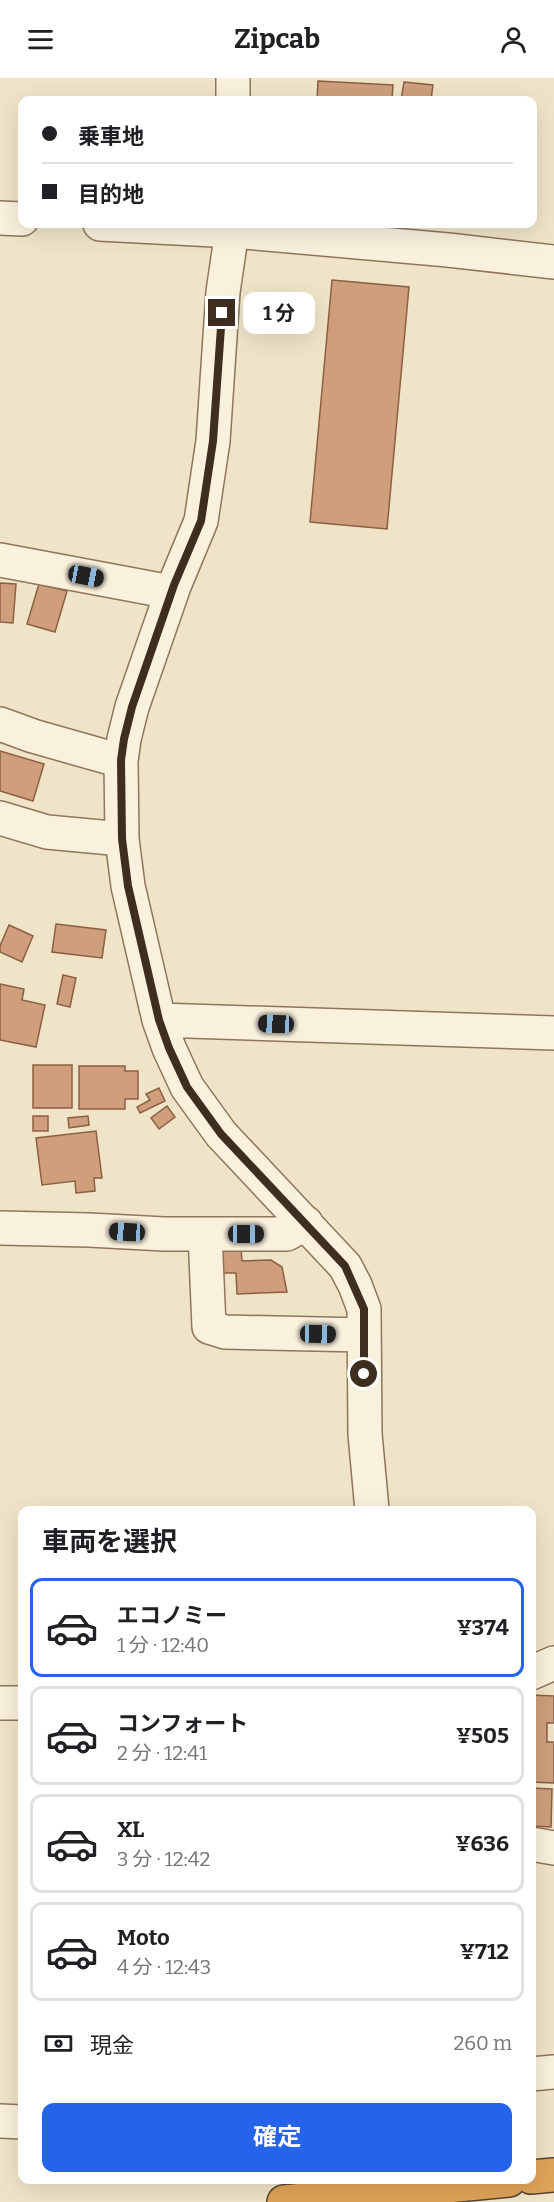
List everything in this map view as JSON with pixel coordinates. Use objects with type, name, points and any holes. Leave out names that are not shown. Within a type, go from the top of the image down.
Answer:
[{"type":"highway","points":[[536,2177],[554,2175]]},
{"type":"highway","points":[[284,2202],[468,2184]]},
{"type":"street","points":[[233,78],[233,96]]},
{"type":"street","points":[[0,218],[18,219]]},
{"type":"street","points":[[233,228],[223,292],[213,441],[201,521],[171,592],[132,707],[124,739],[121,760],[122,839],[130,897],[159,1020],[187,1087],[221,1134],[345,1266],[364,1309],[365,1434],[372,1506]]},
{"type":"street","points":[[242,228],[554,262],[554,257]]},
{"type":"street","points":[[0,560],[171,592]]},
{"type":"street","points":[[0,724],[33,736],[121,760]]},
{"type":"street","points":[[0,818],[47,832],[122,839]]},
{"type":"street","points":[[159,1020],[554,1033]]},
{"type":"street","points":[[0,1228],[287,1234],[306,1223]]},
{"type":"street","points":[[205,1234],[209,1327],[225,1332],[364,1335]]},
{"type":"street","points":[[536,1671],[554,1664]]},
{"type":"street","points":[[0,1703],[18,1703]]},
{"type":"street","points":[[536,1845],[554,1848]]},
{"type":"street","points":[[536,2074],[554,2072]]},
{"type":"street","points":[[0,2121],[18,2122]]},
{"type":"building","points":[[318,81],[393,85],[392,96],[317,96]]},
{"type":"building","points":[[404,82],[433,85],[432,96],[402,96]]},
{"type":"building","points":[[332,280],[409,287],[387,529],[310,522]]},
{"type":"building","points":[[0,583],[16,584],[13,623],[0,622]]},
{"type":"building","points":[[39,584],[67,591],[55,632],[27,624]]},
{"type":"building","points":[[0,751],[44,764],[33,801],[0,791]]},
{"type":"building","points":[[56,924],[106,930],[102,958],[52,952]]},
{"type":"building","points":[[9,925],[33,936],[22,962],[0,952],[0,946]]},
{"type":"building","points":[[63,975],[76,978],[70,1007],[57,1004]]},
{"type":"building","points":[[0,984],[24,989],[22,1000],[45,1005],[36,1047],[0,1040]]},
{"type":"building","points":[[33,1065],[72,1065],[72,1108],[33,1108]]},
{"type":"building","points":[[79,1066],[125,1066],[125,1071],[138,1071],[138,1099],[125,1099],[125,1109],[79,1109]]},
{"type":"building","points":[[159,1088],[165,1101],[140,1113],[137,1107],[150,1100],[146,1094]]},
{"type":"building","points":[[167,1106],[175,1117],[159,1129],[151,1118]]},
{"type":"building","points":[[33,1116],[48,1116],[48,1131],[33,1131]]},
{"type":"building","points":[[88,1116],[89,1125],[69,1128],[68,1118]]},
{"type":"building","points":[[96,1131],[102,1178],[94,1178],[95,1191],[76,1193],[75,1181],[42,1185],[36,1138]]},
{"type":"building","points":[[241,1248],[242,1261],[271,1260],[282,1267],[287,1292],[237,1294],[236,1273],[220,1273],[220,1249]]},
{"type":"building","points":[[536,1695],[554,1696],[554,1723],[547,1723],[547,1742],[554,1742],[554,1783],[536,1782]]},
{"type":"building","points":[[536,1788],[552,1789],[551,1827],[536,1826]]},
{"type":"route","points":[[222,313],[213,441],[201,521],[174,585],[132,707],[124,739],[121,760],[122,839],[128,886],[159,1020],[187,1087],[221,1134],[345,1266],[364,1309],[364,1374]]}]
